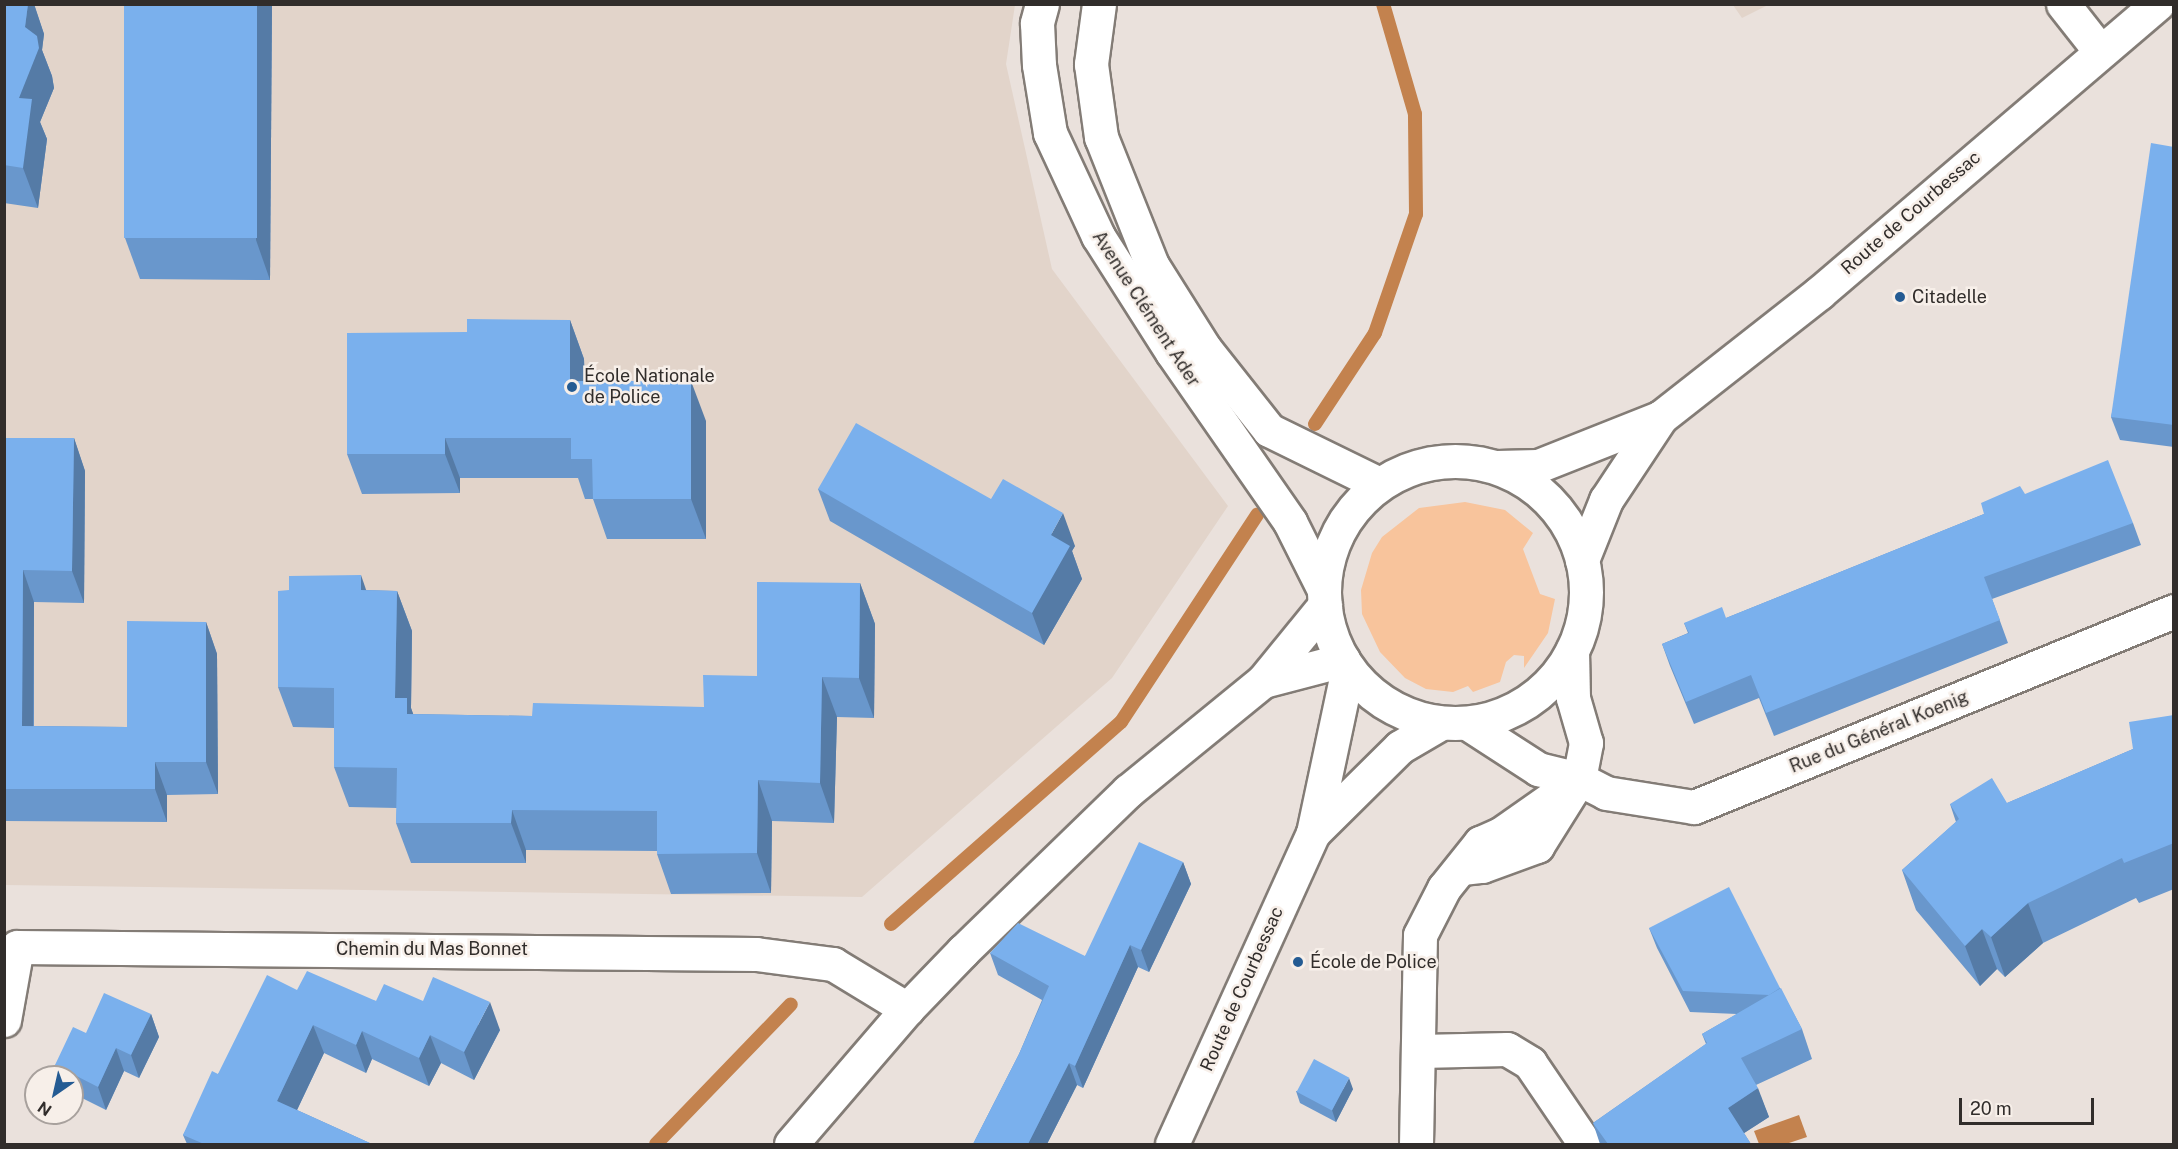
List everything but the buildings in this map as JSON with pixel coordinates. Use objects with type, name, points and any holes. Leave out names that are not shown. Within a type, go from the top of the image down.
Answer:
[{"type":"street","name":"Avenue Clément Ader","points":[[1042,4],[1037,23],[1039,65],[1050,133],[1098,236],[1172,352],[1290,522],[1324,597],[1346,665]]},
{"type":"street","name":"Avenue Clément Ader","points":[[1098,4],[1091,64],[1101,137],[1152,265],[1205,349],[1269,430],[1379,484]]},
{"type":"street","points":[[2063,4],[2100,51]]},
{"type":"street","name":"Route de Courbessac","points":[[1497,467],[1538,466],[1661,417],[1819,293],[2157,4]]},
{"type":"street","name":"Route de Courbessac","points":[[1582,560],[1606,500],[1661,417]]},
{"type":"street","points":[[791,1144],[907,1009],[1128,791],[1263,681],[1324,597],[1335,539],[1350,512],[1379,484],[1416,466],[1456,460],[1497,467],[1535,488],[1565,520],[1582,560],[1586,591],[1583,622],[1572,651],[1546,687],[1510,712],[1454,723],[1405,714],[1374,696],[1346,665],[1263,681]]},
{"type":"street","name":"Rue du Général Koenig","points":[[1454,723],[1538,770],[1579,779],[1606,793],[1694,807],[2174,611]]},
{"type":"street","points":[[1416,1144],[1420,1051],[1420,935],[1444,888],[1462,868],[1482,866],[1537,846],[1579,779],[1586,744],[1573,698],[1572,651]]},
{"type":"street","name":"Route de Courbessac","points":[[1172,1144],[1313,833],[1346,665]]},
{"type":"street","name":"Route de Courbessac","points":[[1313,833],[1400,747],[1454,723]]},
{"type":"street","name":"Chemin du Mas Bonnet","points":[[4,1020],[11,946],[756,954],[833,964],[907,1009]]},
{"type":"street","points":[[1420,1051],[1508,1049],[1530,1063],[1585,1144]]},
{"type":"shaded area","name":"École Nationale de Police","points":[[5,5],[1015,5],[1006,64],[1052,269],[1228,506],[1112,678],[862,897],[5,885]]},
{"type":"shaded area","points":[[1733,5],[1768,5],[1742,18]]},
{"type":"shaded area","points":[[1465,502],[1505,510],[1533,533],[1523,549],[1540,594],[1555,599],[1548,633],[1524,668],[1524,656],[1514,655],[1506,662],[1500,682],[1473,692],[1468,686],[1453,692],[1426,689],[1405,678],[1380,652],[1362,614],[1361,590],[1372,553],[1382,537],[1419,508]]},
{"type":"shaded area","points":[[1799,1115],[1807,1137],[1786,1144],[1759,1144],[1754,1131]]},
{"type":"waterway","points":[[1315,424],[1375,333],[1416,214],[1415,114],[1383,4]]},
{"type":"waterway","points":[[891,924],[1121,722],[1257,515]]},
{"type":"waterway","points":[[656,1144],[791,1004]]},
{"type":"place","name":"Citadelle","points":[[1900,297]]},
{"type":"place","name":"École Nationale de Police","points":[[572,387]]},
{"type":"place","name":"École de Police","points":[[1298,962]]}]
